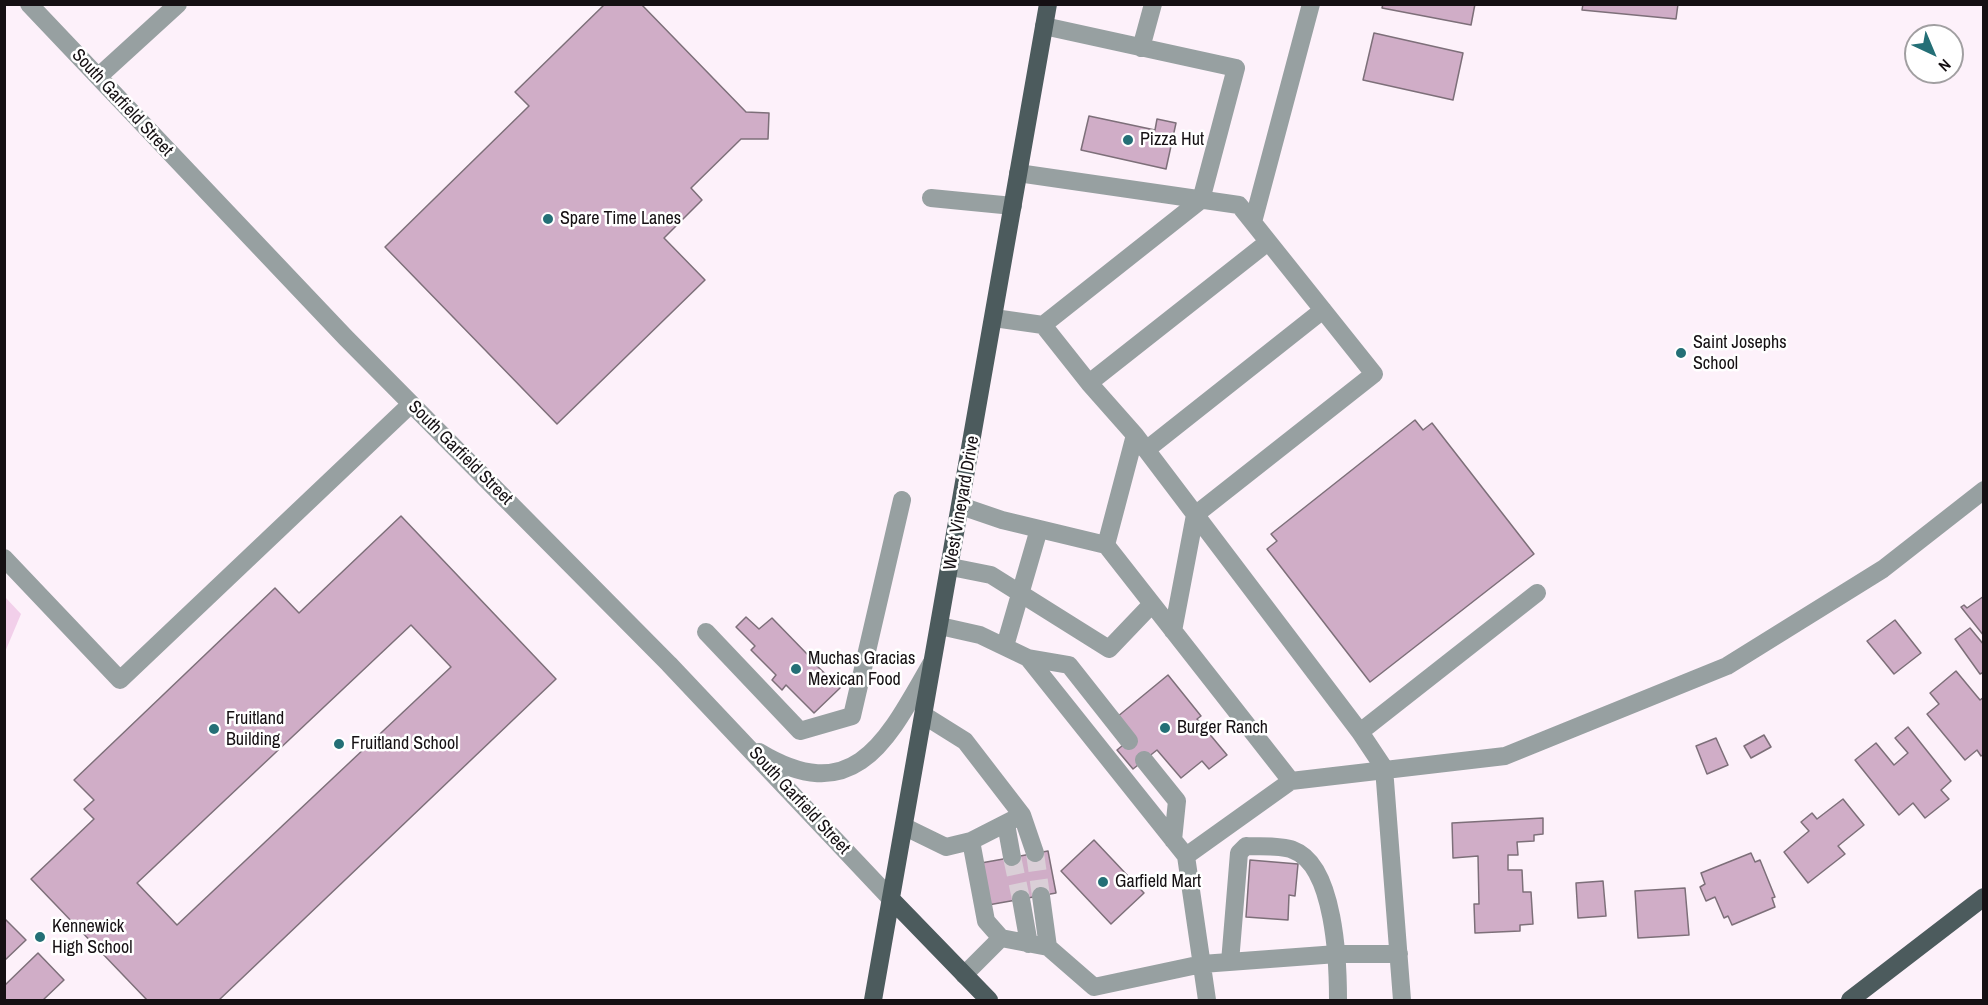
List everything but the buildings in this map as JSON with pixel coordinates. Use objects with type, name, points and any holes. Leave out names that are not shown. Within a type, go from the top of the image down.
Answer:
[{"type":"main road","name":"West Vineyard Drive","points":[[873,1000],[962,506],[1048,4]]},
{"type":"main road","points":[[1850,1000],[1983,897]]},
{"type":"main road","points":[[892,900],[989,1000]]},
{"type":"street","name":"South Garfield Street","points":[[29,4],[411,404],[742,741],[892,900]]},
{"type":"street","points":[[98,77],[178,4]]},
{"type":"street","points":[[1141,48],[1153,4]]},
{"type":"street","points":[[1253,222],[1311,4]]},
{"type":"street","points":[[1043,325],[1202,200],[1236,68],[1044,26]]},
{"type":"street","points":[[1018,173],[1239,205],[1374,374],[1196,515],[1173,631]]},
{"type":"street","points":[[931,198],[1013,206]]},
{"type":"street","points":[[1089,383],[1268,242]]},
{"type":"street","points":[[1146,450],[1323,310]]},
{"type":"street","points":[[994,318],[1043,325],[1089,383],[1135,435],[1360,732],[1384,768],[1402,1000]]},
{"type":"street","points":[[4,558],[120,680],[411,404]]},
{"type":"street","points":[[1106,545],[1135,435]]},
{"type":"street","points":[[1186,856],[1291,781],[1384,768],[1505,756],[1727,666],[1883,569],[1983,490]]},
{"type":"street","points":[[706,632],[800,731],[852,716],[902,500]]},
{"type":"street","points":[[962,506],[1039,529],[1106,545],[1291,781]]},
{"type":"street","points":[[1005,646],[1039,529]]},
{"type":"street","points":[[951,567],[991,575],[1109,649],[1152,603]]},
{"type":"street","points":[[1360,732],[1537,593]]},
{"type":"street","points":[[940,626],[980,635],[1028,658],[1069,665],[1129,741]]},
{"type":"street","points":[[742,741],[792,769],[808,774],[844,770],[868,755],[891,731],[935,658]]},
{"type":"street","points":[[1028,658],[1186,856],[1207,1000]]},
{"type":"street","points":[[925,716],[965,741],[1035,853]]},
{"type":"street","points":[[1144,760],[1177,801],[1173,840]]},
{"type":"street","points":[[905,826],[946,847],[971,841],[1014,820]]},
{"type":"street","points":[[1012,857],[1014,820]]},
{"type":"street","points":[[971,841],[986,921],[1001,938],[1048,947],[1095,994],[1202,964],[1337,954],[1399,954]]},
{"type":"street","points":[[1230,962],[1236,865],[1239,853],[1246,846],[1292,850],[1306,858],[1329,900],[1337,954],[1338,1000]]},
{"type":"street","points":[[1041,896],[1048,947]]},
{"type":"street","points":[[1021,899],[1029,944]]},
{"type":"street","points":[[964,975],[1001,938]]},
{"type":"shaded area","points":[[5,597],[21,614],[5,652]]},
{"type":"tunnel","points":[[1035,853],[1041,896]]},
{"type":"tunnel","points":[[1012,857],[1021,899]]},
{"type":"place","name":"Pizza Hut","points":[[1128,140]]},
{"type":"place","name":"Spare Time Lanes","points":[[548,219]]},
{"type":"place","name":"Saint Josephs School","points":[[1681,353]]},
{"type":"place","name":"Muchas Gracias Mexican Food","points":[[796,669]]},
{"type":"place","name":"Burger Ranch","points":[[1165,728]]},
{"type":"place","name":"Fruitland Building","points":[[214,729]]},
{"type":"place","name":"Fruitland School","points":[[339,744]]},
{"type":"place","name":"Garfield Mart","points":[[1103,882]]},
{"type":"place","name":"Kennewick High School","points":[[40,937]]}]
